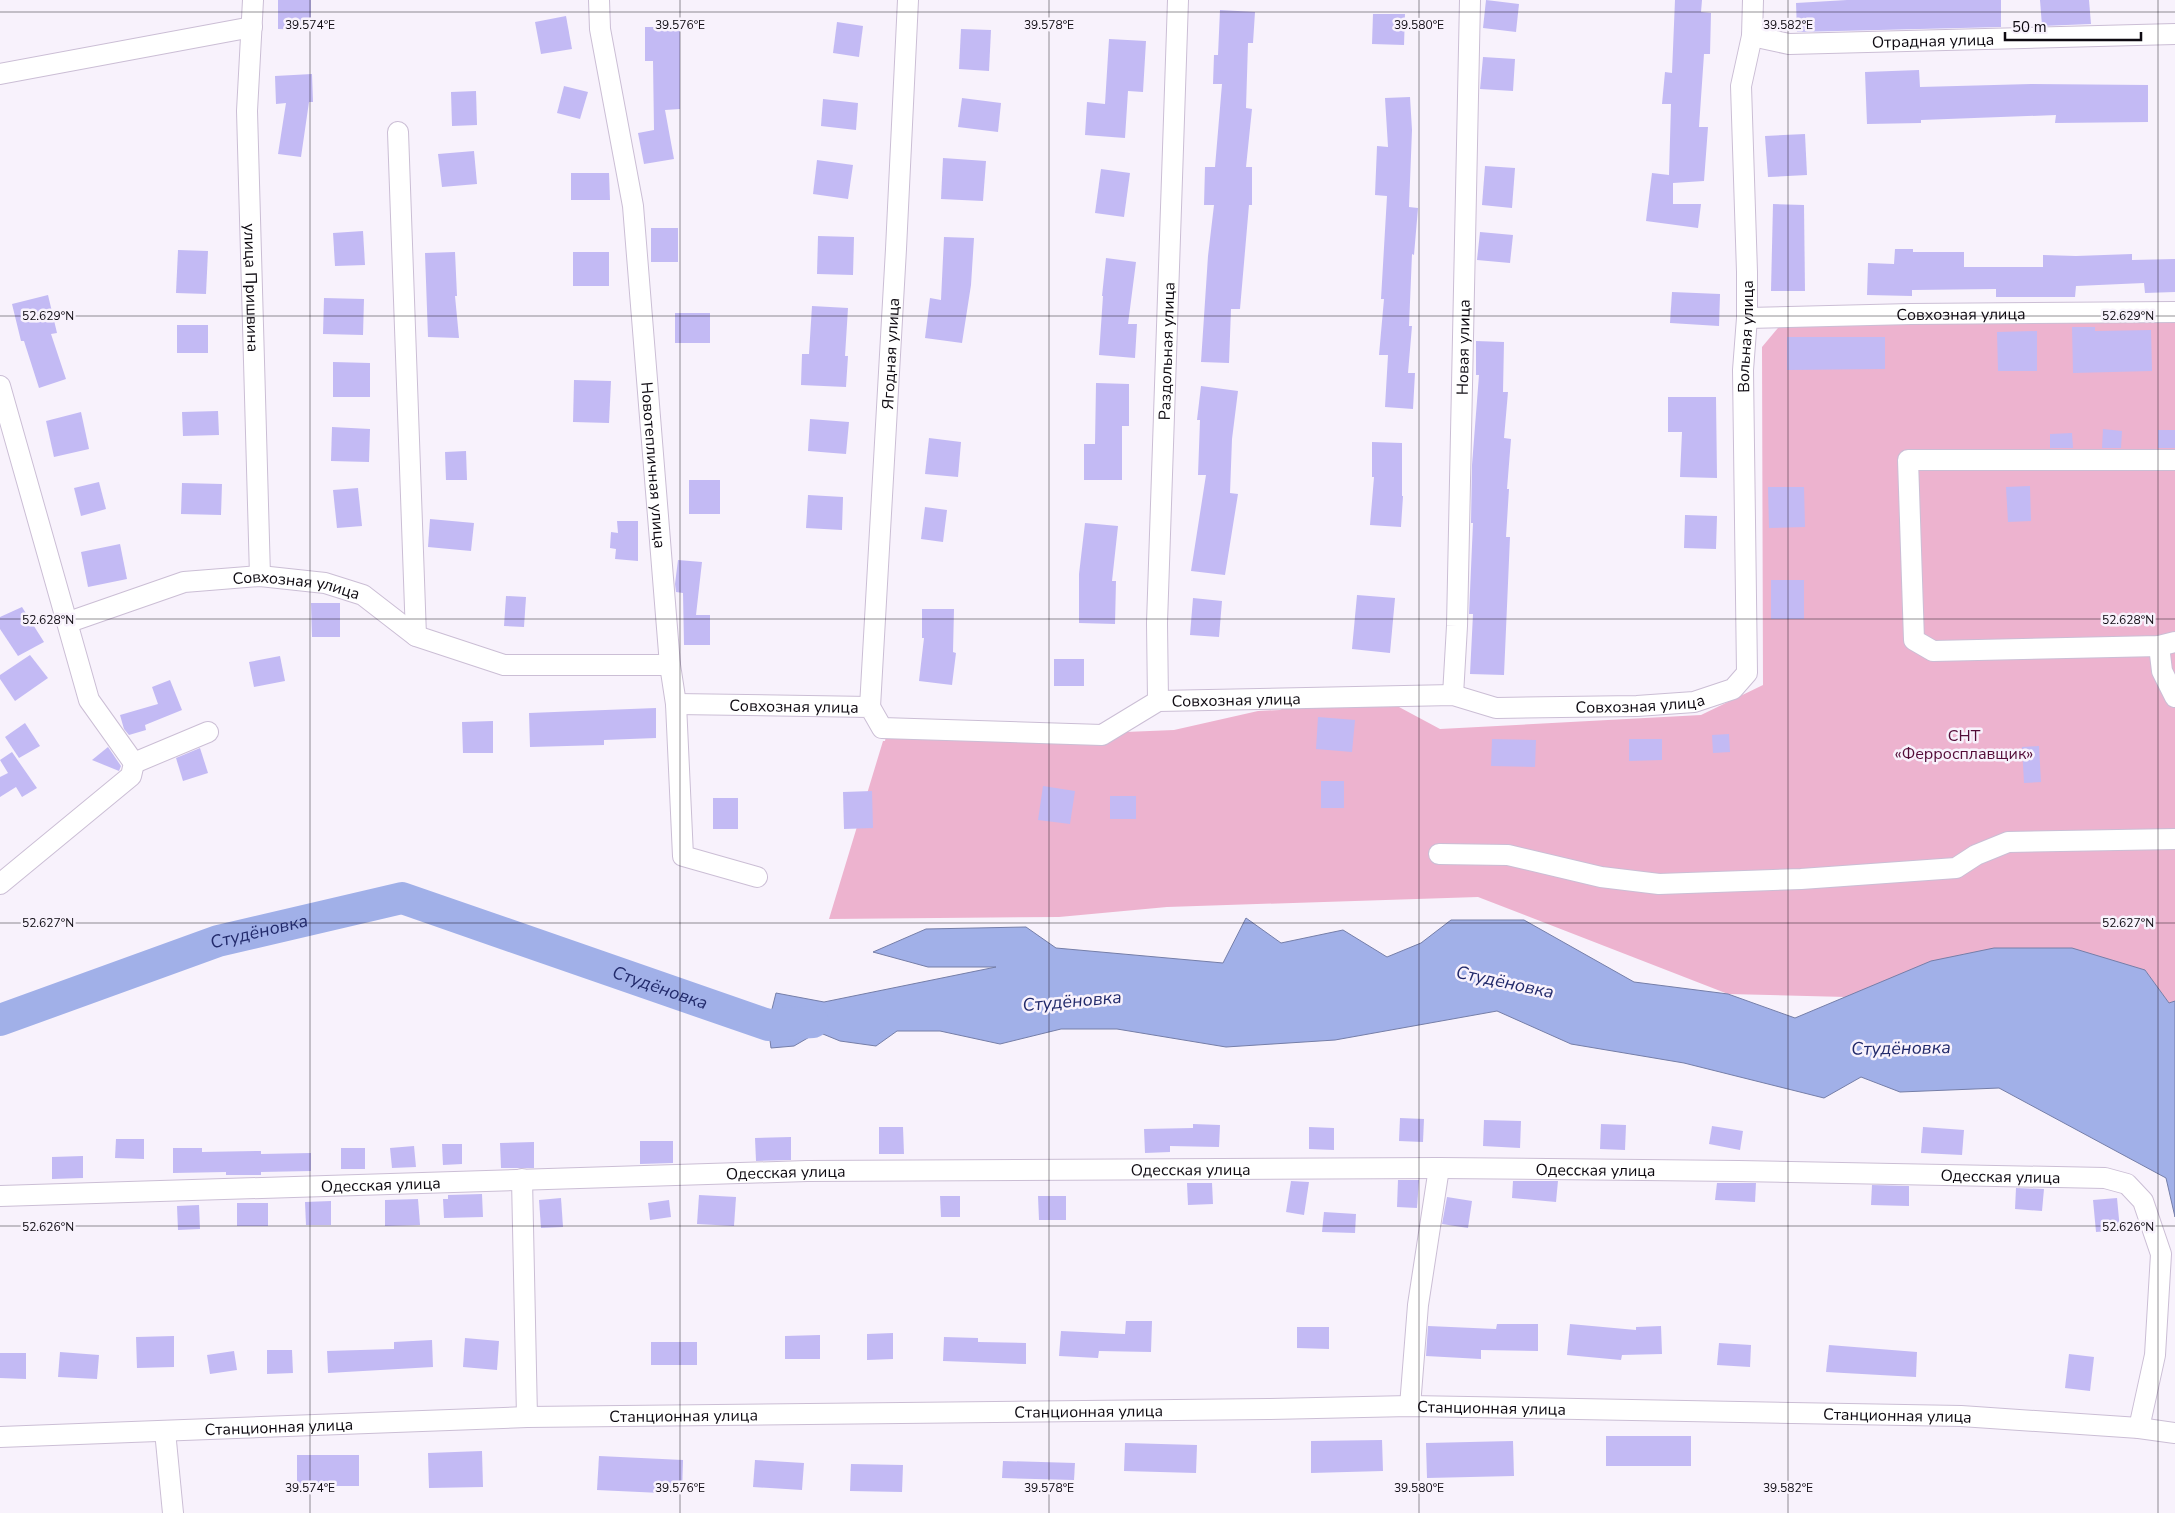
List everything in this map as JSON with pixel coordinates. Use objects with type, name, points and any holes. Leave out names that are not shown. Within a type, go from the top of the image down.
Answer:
[{"type":"street","name":"улица Пришвина","points":[[253,0],[247,111],[260,576]]},
{"type":"street","name":"Новотепличная улица","points":[[599,0],[600,29],[633,206],[670,665],[676,704],[683,856],[757,877]]},
{"type":"street","name":"Ягодная улица","points":[[870,707],[908,0]]},
{"type":"street","name":"Раздольная улица","points":[[1158,701],[1157,623],[1178,0]]},
{"type":"street","name":"Новая улица","points":[[1453,694],[1457,616],[1470,0]]},
{"type":"street","name":"Вольная улица","points":[[1747,673],[1743,370],[1747,318],[1741,86],[1752,36],[1753,0]]},
{"type":"street","points":[[0,74],[252,27]]},
{"type":"street","name":"Отрадная улица","points":[[1752,36],[1789,44],[2175,34]]},
{"type":"street","points":[[398,132],[416,636]]},
{"type":"street","name":"Совхозная улица","points":[[1747,318],[1910,314],[2175,312]]},
{"type":"street","points":[[0,386],[90,700],[134,763],[131,776],[0,884]]},
{"type":"street","points":[[2175,460],[1908,460],[1914,640],[1932,650],[2167,644],[2162,672],[2175,697]]},
{"type":"street","name":"Совхозная улица","points":[[69,622],[184,582],[260,576],[325,583],[362,595],[416,636],[504,665],[670,665]]},
{"type":"street","name":"Совхозная улица","points":[[676,704],[870,707],[882,728],[1102,735],[1158,701],[1453,694],[1496,708],[1638,706],[1694,702],[1733,689],[1747,673]]},
{"type":"street","points":[[134,763],[208,732]]},
{"type":"street","points":[[1439,854],[1508,855],[1601,877],[1659,884],[1801,879],[1956,868],[1976,856],[2008,842],[2175,839]]},
{"type":"street","points":[[1410,1406],[1418,1305],[1439,1168]]},
{"type":"street","name":"Одесская улица","points":[[0,1196],[817,1171],[1439,1168],[1738,1171],[2095,1178],[2128,1184],[2143,1201],[2160,1254],[2155,1355],[2139,1428]]},
{"type":"street","points":[[522,1179],[527,1416]]},
{"type":"street","name":"Станционная улица","points":[[0,1437],[527,1416],[1410,1406],[1961,1416],[2139,1428],[2175,1433]]},
{"type":"street","points":[[165,1431],[173,1513]]},
{"type":"green space","name":"СНТ «Ферросплавщик»","points":[[2175,320],[2175,1001],[2169,1003],[2145,970],[1964,954],[1846,997],[1728,994],[1478,897],[1167,907],[1059,917],[829,919],[886,736],[1004,737],[1174,730],[1258,711],[1280,710],[1292,703],[1399,707],[1440,729],[1701,715],[1763,685],[1762,347],[1783,322]]},
{"type":"water","points":[[1246,918],[1281,943],[1343,930],[1387,957],[1421,943],[1451,920],[1524,920],[1634,982],[1728,994],[1795,1018],[1931,961],[1994,948],[2072,948],[2145,970],[2169,1003],[2175,1001],[2175,1217],[2166,1178],[1999,1088],[1900,1092],[1861,1077],[1824,1098],[1684,1063],[1571,1044],[1497,1011],[1335,1040],[1226,1047],[1117,1029],[1061,1029],[1000,1044],[940,1031],[897,1031],[876,1046],[840,1041],[818,1032],[794,1046],[771,1048],[768,1025],[776,993],[824,1002],[996,967],[928,967],[873,952],[926,929],[1026,927],[1056,948],[1223,963]]},
{"type":"building","points":[[278,0],[311,0],[311,30],[278,29]]},
{"type":"building","points":[[1486,0],[1519,4],[1516,32],[1483,28]]},
{"type":"building","points":[[1675,0],[1702,0],[1701,12],[1711,13],[1710,54],[1704,54],[1699,127],[1708,127],[1704,181],[1673,183],[1673,204],[1701,204],[1698,228],[1646,221],[1652,173],[1669,175],[1671,104],[1662,104],[1665,72],[1672,73]]},
{"type":"building","points":[[1847,0],[2001,0],[2001,27],[1797,32],[1796,3]]},
{"type":"building","points":[[2040,0],[2089,0],[2091,24],[2042,26]]},
{"type":"building","points":[[1220,10],[1255,12],[1253,43],[1248,43],[1246,108],[1252,109],[1246,167],[1252,167],[1252,205],[1249,205],[1240,309],[1231,309],[1229,363],[1201,362],[1208,256],[1214,205],[1204,205],[1205,167],[1215,167],[1222,84],[1213,84],[1214,55],[1218,55]]},
{"type":"building","points":[[1373,14],[1405,14],[1404,45],[1372,44]]},
{"type":"building","points":[[566,16],[572,49],[541,54],[535,22]]},
{"type":"building","points":[[837,22],[863,26],[859,57],[833,53]]},
{"type":"building","points":[[645,27],[680,27],[680,109],[665,110],[674,159],[644,164],[638,133],[654,130],[653,61],[645,61]]},
{"type":"building","points":[[961,29],[991,30],[989,71],[959,69]]},
{"type":"building","points":[[1109,39],[1146,41],[1143,92],[1128,91],[1125,138],[1085,135],[1087,102],[1105,104]]},
{"type":"building","points":[[1483,57],[1515,59],[1513,91],[1480,89]]},
{"type":"building","points":[[1919,70],[1920,87],[2031,84],[2148,85],[2148,122],[2055,123],[2056,115],[1921,120],[1921,123],[1867,124],[1865,72]]},
{"type":"building","points":[[312,74],[313,102],[309,102],[301,157],[278,154],[286,103],[276,104],[275,76]]},
{"type":"building","points":[[564,86],[588,92],[580,119],[557,113]]},
{"type":"building","points":[[476,91],[477,125],[452,126],[451,92]]},
{"type":"building","points":[[1410,97],[1412,130],[1409,207],[1418,208],[1414,255],[1412,254],[1409,326],[1412,326],[1408,373],[1415,373],[1413,409],[1385,407],[1388,355],[1379,355],[1384,299],[1381,299],[1387,196],[1375,195],[1377,146],[1388,147],[1385,98]]},
{"type":"building","points":[[962,98],[1001,103],[998,132],[958,127]]},
{"type":"building","points":[[823,99],[858,103],[856,130],[821,126]]},
{"type":"building","points":[[1805,134],[1807,175],[1768,177],[1765,136]]},
{"type":"building","points":[[474,151],[477,184],[442,187],[438,154]]},
{"type":"building","points":[[943,158],[986,161],[983,201],[941,199]]},
{"type":"building","points":[[817,160],[853,165],[848,199],[813,194]]},
{"type":"building","points":[[1485,166],[1515,168],[1512,208],[1482,205]]},
{"type":"building","points":[[1101,169],[1130,173],[1124,217],[1095,213]]},
{"type":"building","points":[[571,173],[609,173],[610,200],[571,200]]},
{"type":"building","points":[[1773,204],[1804,205],[1805,291],[1771,291]]},
{"type":"building","points":[[651,228],[678,228],[678,262],[651,262]]},
{"type":"building","points":[[363,231],[365,265],[335,266],[333,233]]},
{"type":"building","points":[[1480,232],[1513,235],[1510,263],[1477,260]]},
{"type":"building","points":[[818,236],[854,237],[853,275],[817,274]]},
{"type":"building","points":[[944,237],[974,238],[971,285],[962,343],[925,338],[930,298],[941,300]]},
{"type":"building","points":[[1895,249],[1913,249],[1913,252],[1964,252],[1964,267],[2043,267],[2043,255],[2132,254],[2132,260],[2175,259],[2175,292],[2145,293],[2144,283],[2076,286],[2075,297],[1996,297],[1996,289],[1912,290],[1912,296],[1867,295],[1868,263],[1894,264]]},
{"type":"building","points":[[178,250],[208,251],[206,294],[176,293]]},
{"type":"building","points":[[455,252],[457,296],[455,296],[459,338],[428,337],[425,253]]},
{"type":"building","points":[[573,252],[609,252],[609,286],[573,286]]},
{"type":"building","points":[[1106,258],[1136,262],[1128,324],[1137,324],[1135,358],[1099,355]]},
{"type":"building","points":[[1672,292],[1720,294],[1719,326],[1670,323]]},
{"type":"building","points":[[48,295],[57,333],[51,334],[66,379],[39,388],[24,341],[21,341],[12,304]]},
{"type":"building","points":[[324,298],[364,299],[363,335],[323,334]]},
{"type":"building","points":[[812,306],[848,308],[845,356],[848,356],[846,387],[801,385],[802,354],[809,354]]},
{"type":"building","points":[[675,313],[710,313],[710,343],[675,343]]},
{"type":"building","points":[[177,325],[208,325],[208,353],[177,353]]},
{"type":"building","points":[[2072,327],[2095,327],[2095,331],[2151,330],[2152,371],[2073,373]]},
{"type":"building","points":[[2037,331],[2037,371],[1998,371],[1997,332]]},
{"type":"building","points":[[1787,337],[1885,337],[1885,369],[1787,370]]},
{"type":"building","points":[[1476,341],[1504,342],[1503,392],[1508,392],[1504,438],[1511,439],[1507,489],[1509,489],[1506,537],[1510,537],[1504,675],[1470,674],[1473,614],[1469,614],[1473,523],[1471,523],[1472,465],[1479,375],[1476,375]]},
{"type":"building","points":[[333,362],[370,363],[370,397],[333,397]]},
{"type":"building","points":[[574,380],[611,381],[609,423],[573,422]]},
{"type":"building","points":[[1096,383],[1129,384],[1129,426],[1122,426],[1122,480],[1084,480],[1084,444],[1095,444]]},
{"type":"building","points":[[1201,386],[1238,391],[1232,439],[1230,493],[1238,494],[1225,575],[1191,571],[1206,475],[1198,475],[1200,420],[1197,420]]},
{"type":"building","points":[[1668,397],[1716,397],[1717,478],[1680,477],[1682,432],[1668,432]]},
{"type":"building","points":[[218,411],[219,435],[183,436],[182,412]]},
{"type":"building","points":[[81,412],[89,449],[54,457],[46,421]]},
{"type":"building","points":[[810,419],[849,422],[846,454],[808,451]]},
{"type":"building","points":[[332,427],[370,429],[369,462],[331,461]]},
{"type":"building","points":[[2103,429],[2122,431],[2121,448],[2102,448]]},
{"type":"building","points":[[2158,430],[2175,430],[2175,448],[2158,448]]},
{"type":"building","points":[[2072,433],[2073,448],[2050,448],[2050,434]]},
{"type":"building","points":[[929,438],[961,442],[958,477],[925,474]]},
{"type":"building","points":[[1372,442],[1402,443],[1403,496],[1401,527],[1370,525],[1374,477],[1372,477]]},
{"type":"building","points":[[466,451],[467,480],[446,480],[445,452]]},
{"type":"building","points":[[689,480],[720,480],[720,514],[689,514]]},
{"type":"building","points":[[99,482],[106,509],[81,516],[74,488]]},
{"type":"building","points":[[182,483],[222,484],[221,515],[181,514]]},
{"type":"building","points":[[2030,486],[2031,521],[2008,522],[2006,487]]},
{"type":"building","points":[[1768,487],[1804,487],[1805,527],[1769,528]]},
{"type":"building","points":[[358,488],[362,526],[337,528],[333,490]]},
{"type":"building","points":[[808,495],[843,497],[842,530],[806,528]]},
{"type":"building","points":[[925,507],[947,510],[943,542],[921,539]]},
{"type":"building","points":[[1685,515],[1717,516],[1716,549],[1684,548]]},
{"type":"building","points":[[430,519],[474,523],[471,551],[428,547]]},
{"type":"building","points":[[617,521],[638,521],[638,561],[615,559],[616,549],[610,548],[611,532],[618,533]]},
{"type":"building","points":[[1085,523],[1118,526],[1112,581],[1116,581],[1115,624],[1079,623],[1079,574]]},
{"type":"building","points":[[120,544],[127,579],[88,587],[81,552]]},
{"type":"building","points":[[678,560],[702,562],[696,615],[710,615],[710,645],[684,645],[683,593],[676,592],[675,584]]},
{"type":"building","points":[[1771,580],[1804,580],[1804,619],[1771,619]]},
{"type":"building","points":[[1357,595],[1395,598],[1390,653],[1352,649]]},
{"type":"building","points":[[506,596],[526,597],[524,627],[504,626]]},
{"type":"building","points":[[1193,598],[1222,601],[1219,637],[1190,635]]},
{"type":"building","points":[[311,603],[340,603],[340,637],[312,637]]},
{"type":"building","points":[[22,607],[44,642],[18,656],[0,629],[0,617]]},
{"type":"building","points":[[922,609],[954,609],[953,652],[956,653],[952,685],[919,681],[924,638],[922,638]]},
{"type":"building","points":[[30,655],[48,678],[15,701],[0,679],[0,675]]},
{"type":"building","points":[[280,656],[285,681],[254,687],[249,662]]},
{"type":"building","points":[[1054,659],[1084,659],[1084,686],[1054,686]]},
{"type":"building","points":[[170,680],[182,710],[145,725],[146,730],[129,735],[124,729],[120,715],[158,704],[152,687]]},
{"type":"building","points":[[656,708],[656,738],[604,740],[604,745],[530,747],[529,713]]},
{"type":"building","points":[[1318,717],[1355,720],[1352,752],[1316,749]]},
{"type":"building","points":[[493,721],[493,753],[463,753],[462,722]]},
{"type":"building","points":[[25,723],[40,746],[19,758],[5,737]]},
{"type":"building","points":[[1729,734],[1730,752],[1713,753],[1712,735]]},
{"type":"building","points":[[1492,739],[1536,740],[1535,767],[1491,766]]},
{"type":"building","points":[[1629,739],[1662,739],[1662,760],[1629,761]]},
{"type":"building","points":[[2039,746],[2041,782],[2024,783],[2022,747]]},
{"type":"building","points":[[108,747],[121,766],[119,771],[92,760]]},
{"type":"building","points":[[200,748],[208,773],[183,781],[176,758]]},
{"type":"building","points":[[12,752],[37,788],[22,797],[16,787],[0,797],[0,777],[8,773],[0,760]]},
{"type":"building","points":[[1321,781],[1344,781],[1344,808],[1321,808]]},
{"type":"building","points":[[1043,786],[1075,791],[1070,824],[1038,820]]},
{"type":"building","points":[[872,791],[873,828],[844,829],[843,792]]},
{"type":"building","points":[[1110,796],[1136,796],[1136,819],[1110,819]]},
{"type":"building","points":[[713,798],[738,798],[738,829],[713,829]]},
{"type":"building","points":[[1400,1118],[1424,1119],[1423,1142],[1399,1141]]},
{"type":"building","points":[[1484,1120],[1521,1121],[1520,1148],[1483,1146]]},
{"type":"building","points":[[1193,1124],[1220,1125],[1219,1147],[1170,1146],[1170,1152],[1145,1153],[1144,1129],[1193,1128]]},
{"type":"building","points":[[1601,1124],[1626,1125],[1625,1150],[1600,1149]]},
{"type":"building","points":[[1712,1126],[1743,1131],[1740,1150],[1709,1144]]},
{"type":"building","points":[[879,1127],[903,1127],[904,1154],[879,1154]]},
{"type":"building","points":[[1309,1127],[1334,1128],[1334,1150],[1309,1149]]},
{"type":"building","points":[[1923,1127],[1964,1130],[1962,1155],[1921,1153]]},
{"type":"building","points":[[791,1137],[791,1160],[756,1161],[755,1138]]},
{"type":"building","points":[[116,1139],[144,1139],[144,1159],[115,1158]]},
{"type":"building","points":[[640,1141],[673,1141],[673,1163],[640,1164]]},
{"type":"building","points":[[534,1142],[534,1168],[501,1168],[500,1143]]},
{"type":"building","points":[[442,1144],[462,1144],[462,1164],[443,1165]]},
{"type":"building","points":[[414,1146],[416,1167],[392,1168],[390,1148]]},
{"type":"building","points":[[173,1148],[202,1148],[202,1152],[261,1151],[261,1154],[311,1153],[311,1171],[261,1172],[261,1175],[226,1175],[226,1172],[173,1173]]},
{"type":"building","points":[[341,1148],[365,1148],[365,1169],[341,1169]]},
{"type":"building","points":[[83,1156],[83,1178],[52,1179],[52,1157]]},
{"type":"building","points":[[1398,1180],[1419,1180],[1417,1208],[1397,1207]]},
{"type":"building","points":[[1291,1181],[1309,1182],[1304,1215],[1286,1212]]},
{"type":"building","points":[[1513,1181],[1558,1181],[1556,1202],[1512,1198]]},
{"type":"building","points":[[1187,1183],[1212,1183],[1213,1204],[1188,1205]]},
{"type":"building","points":[[1717,1183],[1756,1183],[1755,1202],[1715,1200]]},
{"type":"building","points":[[1872,1185],[1909,1186],[1909,1206],[1871,1205]]},
{"type":"building","points":[[2016,1188],[2044,1189],[2042,1211],[2015,1209]]},
{"type":"building","points":[[482,1194],[483,1217],[444,1218],[443,1199],[448,1199],[448,1195]]},
{"type":"building","points":[[699,1195],[736,1197],[734,1226],[697,1224]]},
{"type":"building","points":[[940,1196],[960,1196],[960,1217],[941,1217]]},
{"type":"building","points":[[1038,1196],[1066,1196],[1066,1220],[1039,1220]]},
{"type":"building","points":[[1447,1197],[1472,1201],[1468,1228],[1442,1224]]},
{"type":"building","points":[[561,1198],[563,1227],[541,1228],[539,1200]]},
{"type":"building","points":[[2117,1198],[2120,1230],[2096,1232],[2093,1200]]},
{"type":"building","points":[[418,1199],[420,1225],[385,1226],[385,1200]]},
{"type":"building","points":[[669,1200],[671,1217],[650,1220],[648,1203]]},
{"type":"building","points":[[331,1201],[331,1225],[306,1225],[305,1202]]},
{"type":"building","points":[[237,1203],[268,1203],[268,1226],[237,1226]]},
{"type":"building","points":[[199,1205],[200,1229],[178,1230],[177,1206]]},
{"type":"building","points":[[1324,1212],[1356,1214],[1355,1233],[1322,1232]]},
{"type":"building","points":[[1126,1321],[1152,1321],[1151,1352],[1099,1351],[1098,1358],[1059,1356],[1061,1331],[1125,1334]]},
{"type":"building","points":[[1497,1324],[1538,1324],[1538,1351],[1481,1350],[1481,1359],[1426,1356],[1428,1326],[1496,1329]]},
{"type":"building","points":[[1570,1324],[1636,1330],[1636,1327],[1661,1326],[1662,1354],[1622,1355],[1621,1360],[1567,1355]]},
{"type":"building","points":[[1297,1327],[1329,1327],[1329,1349],[1297,1348]]},
{"type":"building","points":[[893,1333],[893,1359],[867,1360],[867,1334]]},
{"type":"building","points":[[820,1335],[820,1359],[785,1359],[785,1336]]},
{"type":"building","points":[[174,1336],[174,1367],[137,1368],[136,1337]]},
{"type":"building","points":[[944,1337],[978,1338],[978,1342],[1026,1343],[1026,1364],[943,1361]]},
{"type":"building","points":[[465,1338],[499,1341],[497,1370],[463,1367]]},
{"type":"building","points":[[432,1340],[433,1367],[328,1373],[327,1351],[394,1349],[394,1342]]},
{"type":"building","points":[[651,1342],[697,1342],[697,1365],[651,1365]]},
{"type":"building","points":[[1719,1343],[1751,1345],[1750,1367],[1717,1365]]},
{"type":"building","points":[[1829,1345],[1917,1352],[1916,1377],[1826,1372]]},
{"type":"building","points":[[267,1350],[292,1350],[293,1373],[267,1374]]},
{"type":"building","points":[[234,1351],[237,1370],[210,1374],[207,1355]]},
{"type":"building","points":[[60,1352],[99,1355],[97,1379],[58,1377]]},
{"type":"building","points":[[0,1353],[26,1353],[26,1379],[0,1378]]},
{"type":"building","points":[[2069,1354],[2094,1357],[2090,1391],[2065,1388]]},
{"type":"building","points":[[1606,1436],[1691,1436],[1691,1466],[1606,1466]]},
{"type":"building","points":[[1382,1440],[1383,1471],[1311,1473],[1311,1441]]},
{"type":"building","points":[[1513,1441],[1514,1476],[1427,1478],[1426,1443]]},
{"type":"building","points":[[1125,1443],[1197,1445],[1196,1473],[1124,1471]]},
{"type":"building","points":[[482,1451],[483,1487],[429,1488],[428,1453]]},
{"type":"building","points":[[297,1455],[359,1455],[359,1486],[297,1486]]},
{"type":"building","points":[[599,1456],[683,1460],[682,1494],[597,1490]]},
{"type":"building","points":[[755,1460],[804,1463],[802,1490],[753,1487]]},
{"type":"building","points":[[1003,1461],[1075,1463],[1074,1480],[1002,1478]]},
{"type":"building","points":[[851,1464],[903,1465],[902,1492],[850,1491]]},
{"type":"waterway","name":"Студёновка","points":[[0,1020],[218,941],[402,898],[768,1025],[813,1022]]}]
